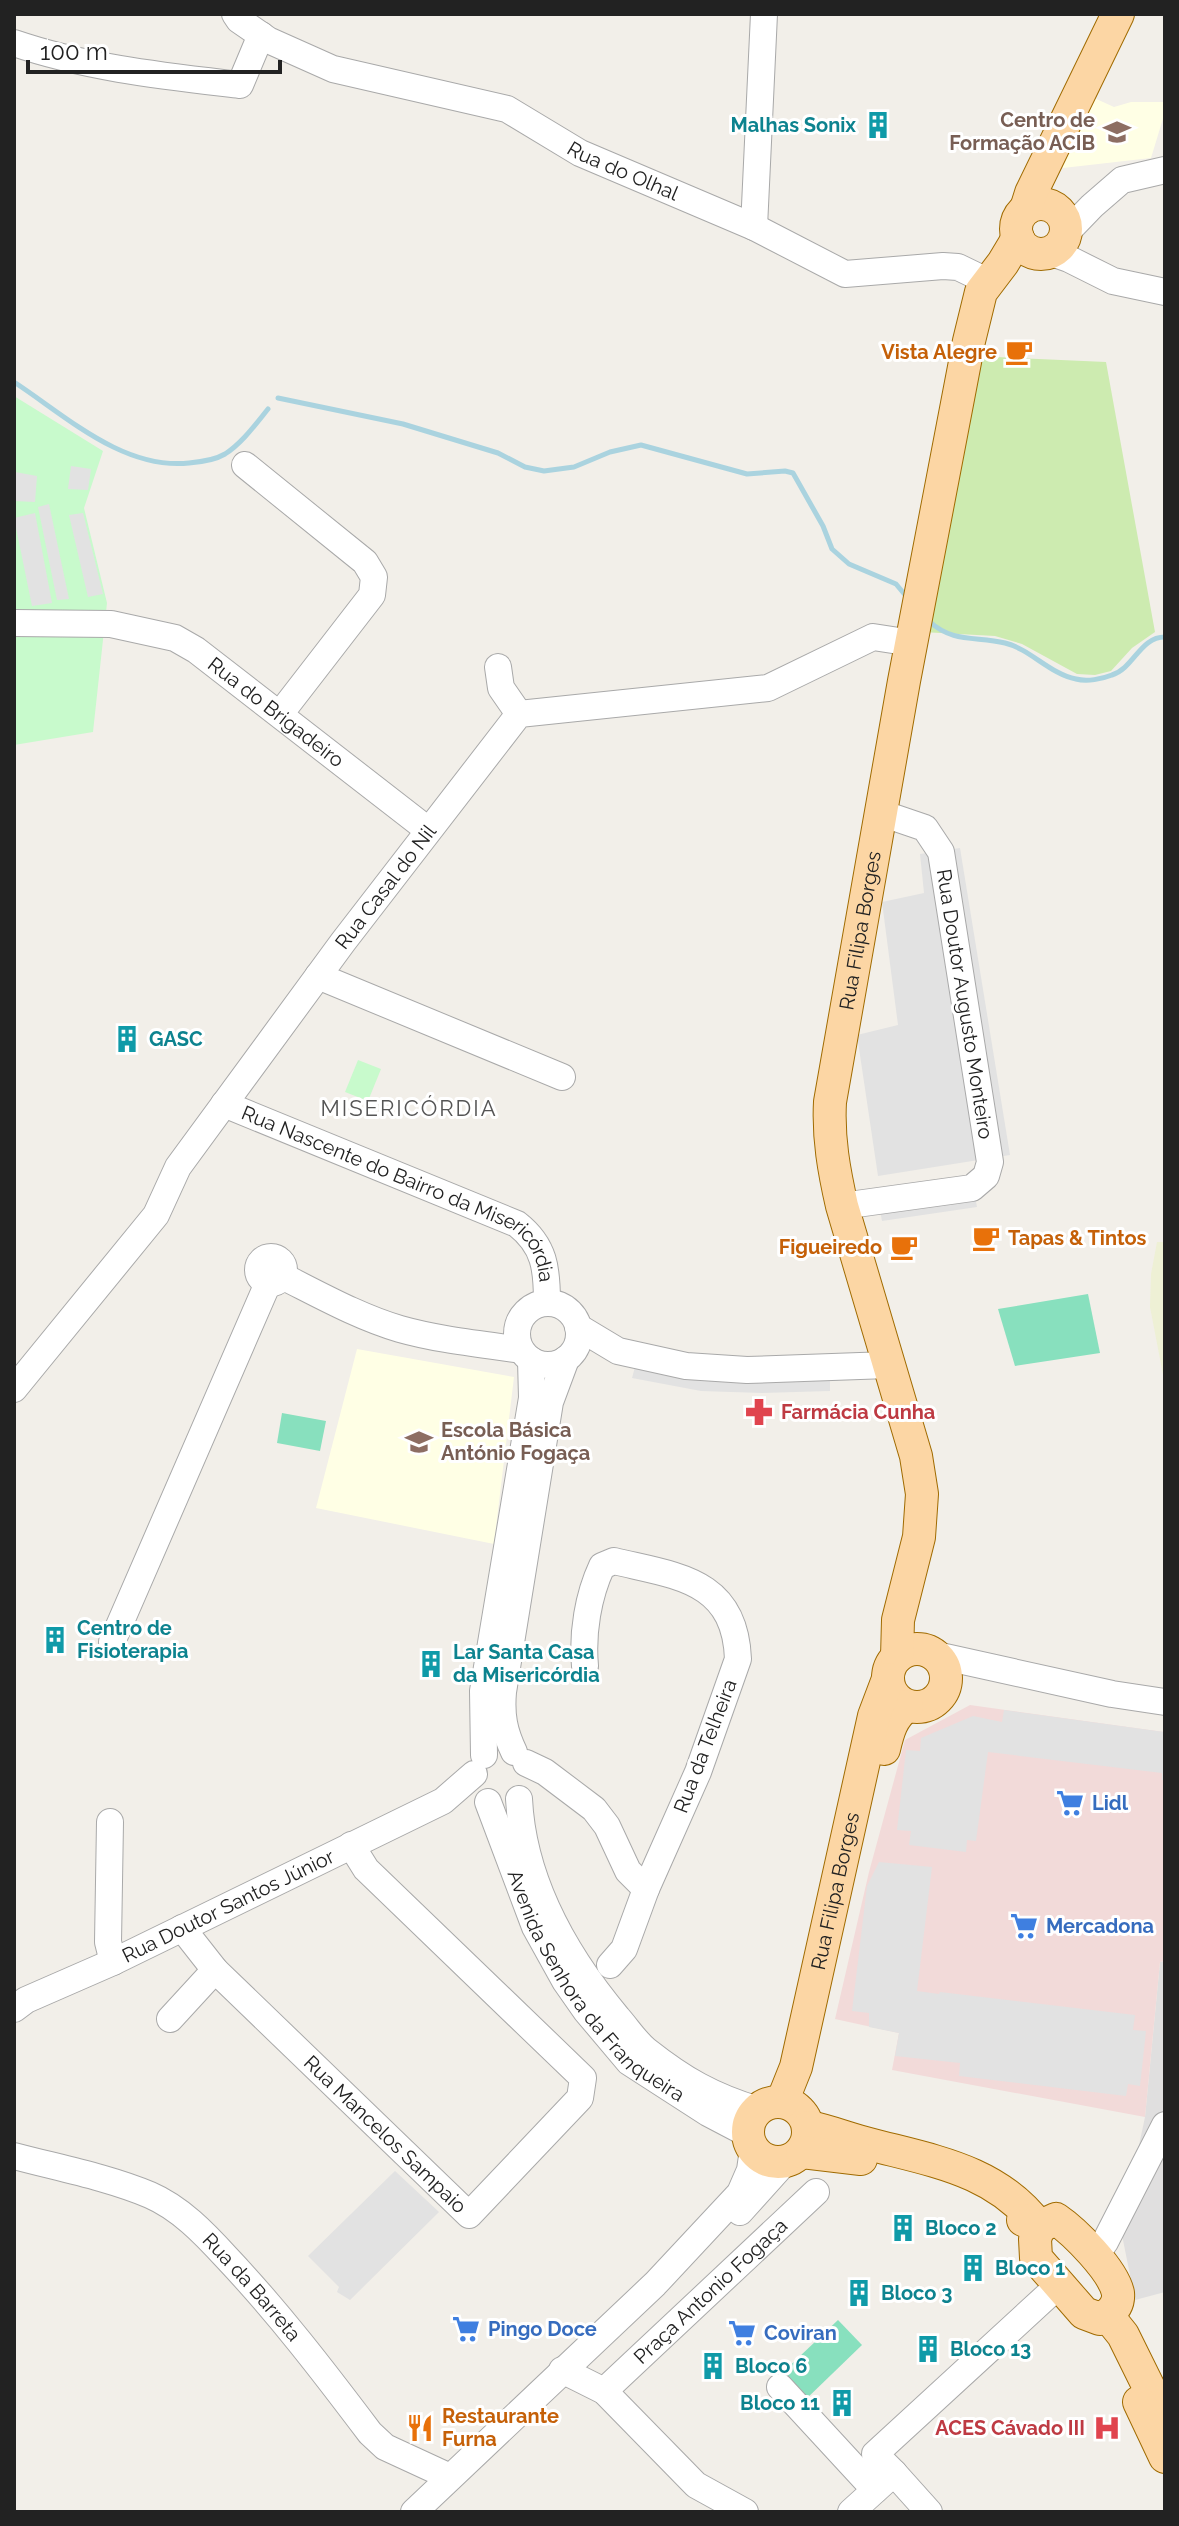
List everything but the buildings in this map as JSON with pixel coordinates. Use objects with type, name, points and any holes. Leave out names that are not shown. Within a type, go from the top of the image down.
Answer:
[{"type":"main road","points":[[1035,239],[1043,172],[1118,14]]},
{"type":"main road","name":"Rua Filipa Borges","points":[[780,2131],[874,1716],[892,1668],[898,1620],[919,1537],[922,1494],[916,1456],[842,1206],[831,1154],[830,1102],[969,341],[981,292],[1035,239]]},
{"type":"main road","points":[[903,1601],[911,1629],[937,1660],[945,1687],[936,1701],[923,1707],[907,1706],[893,1695],[892,1668],[911,1649],[937,1660]]},
{"type":"main road","name":"Rua Filipa Borges","points":[[780,2131],[810,2069],[854,1869],[889,1729],[900,1711],[907,1706]]},
{"type":"main road","points":[[780,2131],[944,2164],[997,2186],[1024,2206],[1078,2270],[1123,2335],[1165,2420]]},
{"type":"main road","points":[[1056,2219],[1094,2257],[1118,2294],[1113,2310],[1100,2319],[1084,2313],[1036,2258],[1035,2239],[1039,2227],[1056,2219]]},
{"type":"main road","points":[[1107,2315],[1117,2355],[1165,2457]]},
{"type":"street","name":"Rua do Olhal","points":[[235,14],[261,35],[333,69],[507,109],[580,153],[754,227],[845,274],[958,267],[1035,239],[1113,281],[1165,292]]},
{"type":"street","points":[[754,227],[764,14]]},
{"type":"street","points":[[14,43],[41,52],[141,73],[240,85],[261,35]]},
{"type":"street","points":[[1035,239],[1092,206],[1122,180],[1165,170]]},
{"type":"street","points":[[245,465],[365,562],[374,577],[372,595],[280,714]]},
{"type":"street","name":"Rua do Brigadeiro","points":[[14,623],[111,624],[175,638],[196,650],[428,830]]},
{"type":"street","points":[[498,667],[501,688],[519,714],[768,688],[873,637],[912,643]]},
{"type":"street","name":"Rua Casal do Nil","points":[[14,1389],[156,1215],[178,1167],[318,976],[519,714]]},
{"type":"street","name":"Rua Doutor Augusto Monteiro","points":[[842,1206],[972,1188],[986,1176],[990,1162],[941,852],[925,828],[881,813]]},
{"type":"street","points":[[318,976],[562,1077]]},
{"type":"street","name":"Rua Nascente do Bairro da Misericórdia","points":[[224,1104],[517,1224],[533,1236],[542,1256],[547,1279],[536,1309]]},
{"type":"street","points":[[112,1642],[275,1279],[401,1329],[482,1344],[526,1355],[549,1365],[572,1346],[611,1348],[686,1366],[712,1368],[888,1365]]},
{"type":"street","points":[[536,1309],[517,1331],[526,1355],[532,1398],[483,1691],[476,1788],[486,1800],[504,1805],[522,1796],[569,1792]]},
{"type":"street","points":[[482,1344],[536,1309],[567,1309],[572,1346],[550,1402],[501,1711],[504,1730],[530,1780],[522,1796]]},
{"type":"street","name":"Rua da Telheira","points":[[585,1666],[582,1638],[597,1576],[602,1566],[614,1561],[688,1579],[709,1592],[732,1626],[738,1659],[698,1772],[646,1889],[624,1949],[610,1965]]},
{"type":"street","points":[[937,1660],[988,1666],[1112,1694],[1165,1702]]},
{"type":"street","points":[[479,1764],[498,1749],[545,1772],[594,1809],[607,1826],[628,1871],[646,1889]]},
{"type":"street","name":"Rua Doutor Santos Júnior","points":[[14,2009],[26,2000],[113,1962],[443,1801],[479,1764]]},
{"type":"street","name":"Avenida Senhora da Franqueira","points":[[522,1796],[521,1834],[532,1876],[578,1965],[603,1999],[643,2048],[686,2079],[780,2131]]},
{"type":"street","name":"Rua Doutor Santos Júnior","points":[[443,1801],[486,1800]]},
{"type":"street","name":"Avenida Senhora da Franqueira","points":[[486,1800],[535,1927],[565,1981],[629,2062],[708,2113],[780,2131]]},
{"type":"street","points":[[110,1822],[108,1942],[113,1962]]},
{"type":"street","name":"Rua Mancelos Sampaio","points":[[182,1928],[215,1970],[469,2215],[580,2098],[583,2078],[366,1869],[351,1845]]},
{"type":"street","points":[[170,2019],[215,1970]]},
{"type":"street","points":[[1094,2257],[1105,2242],[1165,2125]]},
{"type":"street","name":"Rua Filipa Borges","points":[[436,2499],[562,2370],[655,2284],[740,2193],[750,2170],[780,2131]]},
{"type":"street","name":"Rua da Barreta","points":[[14,2156],[117,2184],[174,2208],[243,2274],[370,2433],[436,2499]]},
{"type":"street","points":[[1132,2188],[1153,2168],[1165,2163]]},
{"type":"street","name":"Praça Antonio Fogaça","points":[[604,2391],[816,2192]]},
{"type":"street","points":[[884,2482],[875,2454],[1059,2285]]},
{"type":"street","points":[[562,2370],[604,2391],[696,2485],[745,2512]]},
{"type":"street","points":[[780,2387],[884,2482],[929,2512]]},
{"type":"street","points":[[851,2512],[884,2482]]},
{"type":"shaded area","name":"Centro de Formação ACIB","points":[[1092,97],[1114,107],[1131,102],[1165,102],[1165,112],[1151,158],[1063,168],[1061,159]]},
{"type":"shaded area","points":[[71,466],[91,469],[88,490],[68,489]]},
{"type":"shaded area","points":[[15,472],[37,476],[35,502],[14,501]]},
{"type":"shaded area","points":[[49,504],[69,599],[57,600],[38,507]]},
{"type":"shaded area","points":[[35,513],[52,603],[32,606],[14,518]]},
{"type":"shaded area","points":[[83,513],[103,594],[88,597],[69,515]]},
{"type":"shaded area","points":[[960,848],[1010,1155],[878,1176],[857,1035],[898,1025],[882,902],[924,893],[920,854]]},
{"type":"shaded area","points":[[975,1196],[977,1207],[882,1221],[880,1210]]},
{"type":"shaded area","points":[[1157,1242],[1165,1242],[1165,1385],[1150,1307],[1151,1274]]},
{"type":"shaded area","name":"Escola Básica António Fogaça","points":[[357,1349],[514,1377],[494,1544],[316,1508]]},
{"type":"shaded area","points":[[636,1363],[830,1377],[830,1391],[701,1391],[632,1378]]},
{"type":"shaded area","points":[[970,1705],[1164,1732],[1165,1961],[1160,1962],[1145,2117],[892,2070],[899,2033],[835,2019],[869,1872],[905,1740]]},
{"type":"shaded area","points":[[1004,1710],[1164,1732],[1165,1780],[1162,1780],[1162,1773],[988,1752],[976,1841],[967,1840],[966,1852],[909,1845],[911,1831],[897,1830],[906,1750],[920,1751],[921,1738],[973,1716],[1002,1722]]},
{"type":"shaded area","points":[[879,1862],[932,1867],[917,1991],[1135,2015],[1133,2030],[1146,2031],[1140,2086],[1128,2084],[1126,2096],[959,2076],[960,2063],[895,2056],[899,2033],[869,2027],[869,2013],[852,2011],[867,1886]]},
{"type":"shaded area","points":[[1165,1961],[1165,2292],[1135,2300],[1121,2230],[1145,2117],[1160,1962]]},
{"type":"shaded area","points":[[395,2171],[439,2212],[350,2300],[337,2292],[339,2287],[308,2256]]},
{"type":"green space","points":[[975,356],[1106,362],[1155,632],[1132,648],[1111,671],[1095,675],[1077,674],[1022,644],[995,636],[922,632]]},
{"type":"green space","points":[[14,396],[103,451],[84,508],[107,603],[93,732],[14,745]]},
{"type":"green space","points":[[358,1060],[381,1069],[368,1101],[345,1092]]},
{"type":"green space","points":[[1088,1294],[1100,1353],[1015,1366],[998,1309]]},
{"type":"green space","points":[[282,1413],[326,1421],[320,1451],[277,1443]]},
{"type":"green space","points":[[838,2320],[862,2345],[802,2403],[778,2377]]},
{"type":"waterway","points":[[14,382],[96,438],[141,458],[165,463],[198,462],[221,456],[243,439],[268,409]]},
{"type":"waterway","points":[[278,398],[403,424],[498,453],[525,467],[544,471],[574,467],[610,452],[641,445],[747,474],[793,473],[823,526],[832,549],[849,564],[896,584],[906,596]]},
{"type":"waterway","points":[[930,622],[956,636],[1014,646],[1057,672],[1085,680],[1104,678],[1120,671],[1149,642],[1165,637]]},
{"type":"place","name":"Malhas Sonix","points":[[878,125]]},
{"type":"place","name":"Centro de Formação ACIB","points":[[1117,132]]},
{"type":"place","name":"Vista Alegre","points":[[1019,352]]},
{"type":"place","name":"GASC","points":[[127,1039]]},
{"type":"place","name":"Tapas & Tintos","points":[[986,1238]]},
{"type":"place","name":"Figueiredo","points":[[904,1247]]},
{"type":"place","name":"Farmácia Cunha","points":[[759,1412]]},
{"type":"place","name":"Escola Básica António Fogaça","points":[[419,1442]]},
{"type":"place","name":"Centro de Fisioterapia","points":[[55,1640]]},
{"type":"place","name":"Lar Santa Casa da Misericórdia","points":[[431,1664]]},
{"type":"place","name":"Lidl","points":[[1070,1803]]},
{"type":"place","name":"Mercadona","points":[[1024,1926]]},
{"type":"place","name":"Bloco 2","points":[[903,2228]]},
{"type":"place","name":"Bloco 1","points":[[973,2268]]},
{"type":"place","name":"Bloco 3","points":[[859,2293]]},
{"type":"place","name":"Pingo Doce","points":[[466,2329]]},
{"type":"place","name":"Coviran","points":[[742,2333]]},
{"type":"place","name":"Bloco 13","points":[[928,2349]]},
{"type":"place","name":"Bloco 6","points":[[713,2366]]},
{"type":"place","name":"Bloco 11","points":[[842,2403]]},
{"type":"place","name":"Restaurante Furna","points":[[420,2428]]},
{"type":"place","name":"ACES Cávado III","points":[[1107,2428]]},
{"type":"district","name":"MISERICÓRDIA","points":[[409,1108]]}]
